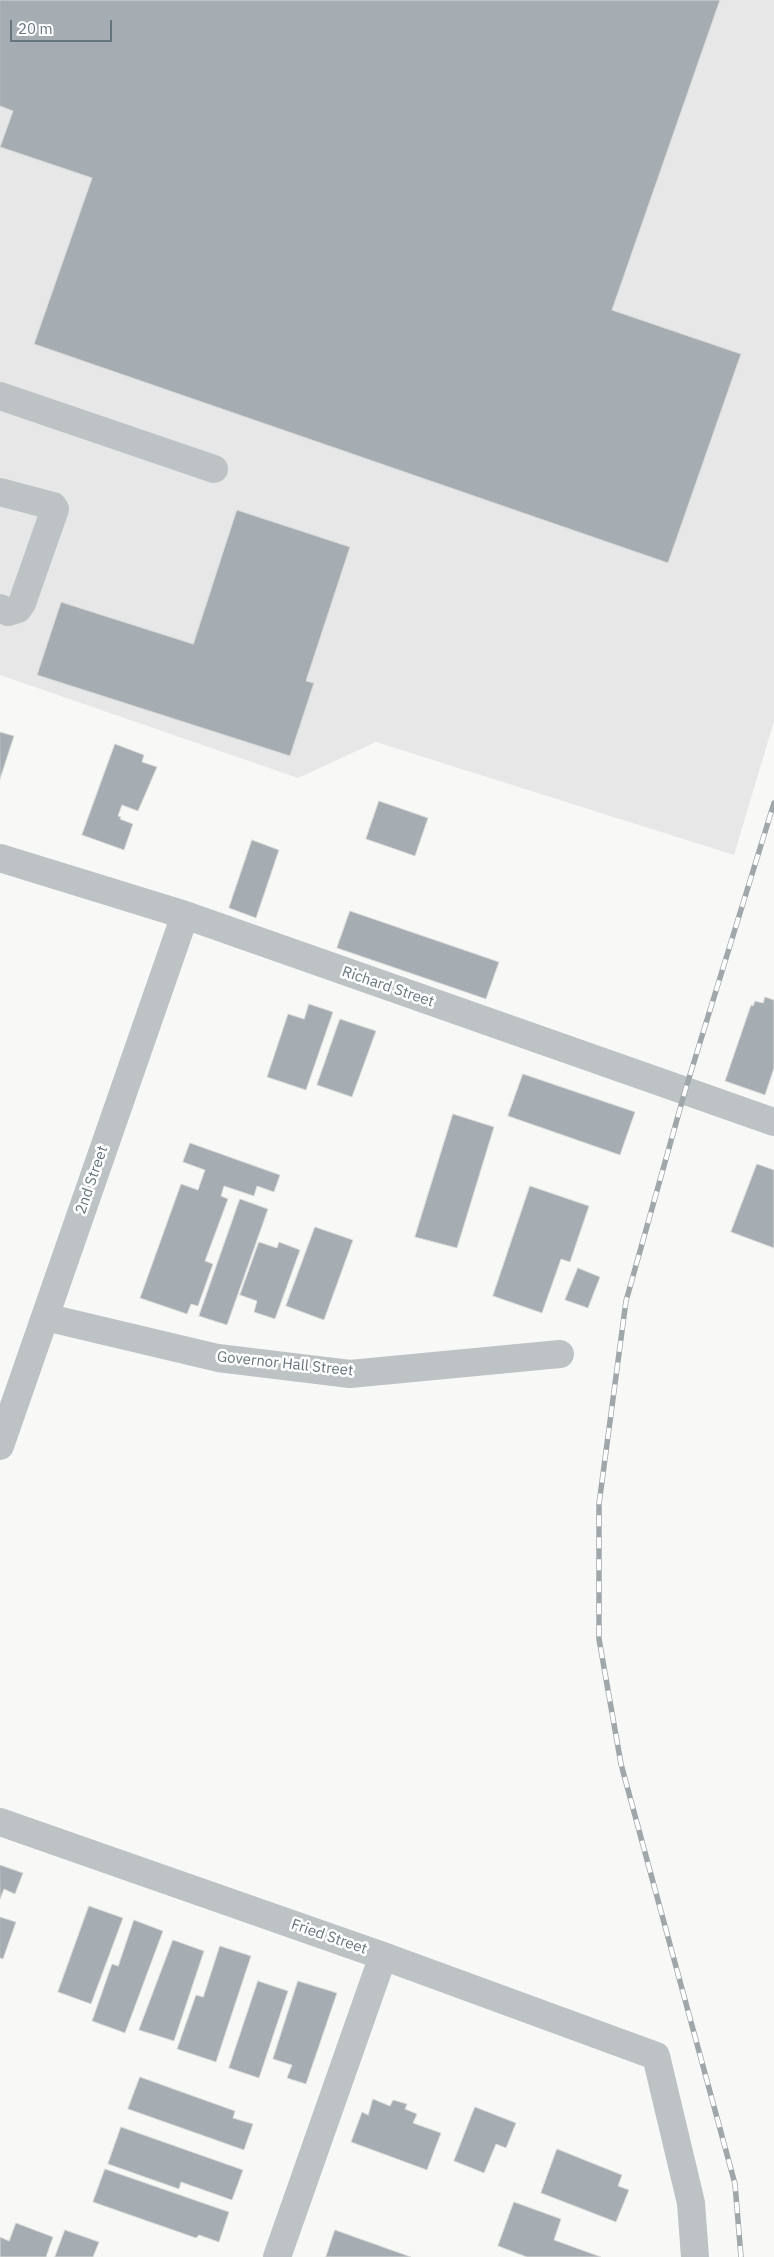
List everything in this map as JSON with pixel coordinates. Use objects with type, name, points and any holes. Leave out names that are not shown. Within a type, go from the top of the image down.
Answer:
[{"type":"street","points":[[0,396],[214,469]]},
{"type":"street","points":[[0,492],[53,506],[55,509],[22,602],[18,609],[8,612],[0,608]]},
{"type":"street","name":"Richard Street","points":[[0,858],[185,915],[774,1122]]},
{"type":"street","name":"2nd Street","points":[[0,1446],[8,1398],[44,1317],[185,915]]},
{"type":"street","name":"Governor Hall Street","points":[[44,1317],[218,1358],[350,1374],[560,1354]]},
{"type":"street","name":"Fried Street","points":[[0,1822],[383,1956],[656,2056],[691,2203],[695,2257]]},
{"type":"street","points":[[277,2257],[383,1956]]},
{"type":"shaded area","points":[[0,0],[774,0],[774,721],[734,855],[376,742],[298,778],[0,675]]},
{"type":"building","points":[[0,0],[720,0],[612,310],[741,354],[668,563],[34,344],[92,178],[0,147],[13,111],[0,106]]},
{"type":"building","points":[[237,510],[350,547],[306,681],[314,683],[290,756],[37,675],[61,602],[193,644]]},
{"type":"building","points":[[0,732],[14,736],[0,779]]},
{"type":"building","points":[[115,744],[144,755],[142,762],[157,767],[138,811],[122,805],[118,816],[121,817],[120,819],[133,824],[124,850],[82,835]]},
{"type":"building","points":[[379,801],[428,818],[415,856],[366,839]]},
{"type":"building","points":[[252,840],[279,850],[256,918],[229,908]]},
{"type":"building","points":[[350,911],[499,962],[486,999],[337,948]]},
{"type":"building","points":[[765,997],[774,1000],[774,1068],[765,1095],[725,1081],[751,1005],[753,1006],[755,1001],[763,1003]]},
{"type":"building","points":[[309,1004],[333,1012],[306,1090],[267,1077],[288,1014],[304,1019]]},
{"type":"building","points":[[340,1019],[376,1031],[352,1097],[317,1085]]},
{"type":"building","points":[[523,1074],[635,1112],[620,1155],[508,1116]]},
{"type":"building","points":[[453,1114],[494,1127],[457,1248],[415,1237]]},
{"type":"building","points":[[190,1143],[280,1175],[274,1192],[257,1186],[254,1196],[224,1186],[221,1196],[228,1199],[205,1261],[213,1264],[198,1306],[191,1304],[187,1314],[140,1298],[181,1184],[198,1190],[205,1170],[183,1162]]},
{"type":"building","points":[[757,1164],[774,1170],[774,1248],[731,1232]]},
{"type":"building","points":[[530,1186],[589,1206],[570,1262],[561,1259],[542,1313],[493,1296]]},
{"type":"building","points":[[240,1199],[268,1209],[227,1325],[199,1316]]},
{"type":"building","points":[[315,1227],[353,1240],[324,1320],[286,1306]]},
{"type":"building","points":[[259,1242],[277,1248],[279,1242],[300,1250],[275,1319],[254,1312],[257,1301],[240,1295]]},
{"type":"building","points":[[578,1268],[600,1277],[588,1308],[565,1300]]},
{"type":"building","points":[[0,1865],[23,1873],[15,1894],[4,1889],[0,1899]]},
{"type":"building","points":[[89,1906],[123,1918],[91,2004],[58,1992]]},
{"type":"building","points":[[0,1917],[16,1922],[3,1959],[0,1958]]},
{"type":"building","points":[[134,1920],[163,1931],[125,2033],[92,2021],[112,1964],[118,1966]]},
{"type":"building","points":[[173,1940],[204,1951],[174,2041],[139,2030]]},
{"type":"building","points":[[220,1946],[251,1956],[216,2062],[177,2049],[196,1995],[203,1997]]},
{"type":"building","points":[[258,1981],[288,1991],[259,2078],[229,2068]]},
{"type":"building","points":[[298,1981],[337,1993],[306,2084],[287,2078],[292,2065],[273,2059]]},
{"type":"building","points":[[140,2077],[235,2111],[233,2118],[253,2124],[244,2150],[128,2109]]},
{"type":"building","points":[[373,2099],[390,2106],[393,2100],[407,2104],[405,2109],[417,2114],[413,2123],[441,2133],[427,2170],[351,2142],[362,2112],[368,2115]]},
{"type":"building","points":[[475,2107],[516,2123],[506,2148],[496,2144],[484,2173],[454,2161]]},
{"type":"building","points":[[121,2127],[243,2170],[232,2200],[181,2182],[179,2189],[108,2164]]},
{"type":"building","points":[[557,2149],[622,2175],[618,2186],[629,2190],[616,2222],[541,2193]]},
{"type":"building","points":[[105,2169],[229,2212],[219,2242],[199,2235],[196,2238],[93,2202]]},
{"type":"building","points":[[514,2202],[561,2219],[554,2240],[601,2257],[527,2257],[498,2246]]},
{"type":"building","points":[[16,2223],[53,2237],[46,2257],[0,2257],[0,2237],[9,2241]]},
{"type":"building","points":[[65,2230],[99,2242],[93,2257],[55,2257]]},
{"type":"building","points":[[335,2230],[411,2257],[326,2257]]},
{"type":"railway","points":[[741,2257],[735,2184],[621,1764],[599,1639],[599,1504],[626,1301],[685,1091],[774,803]]}]
